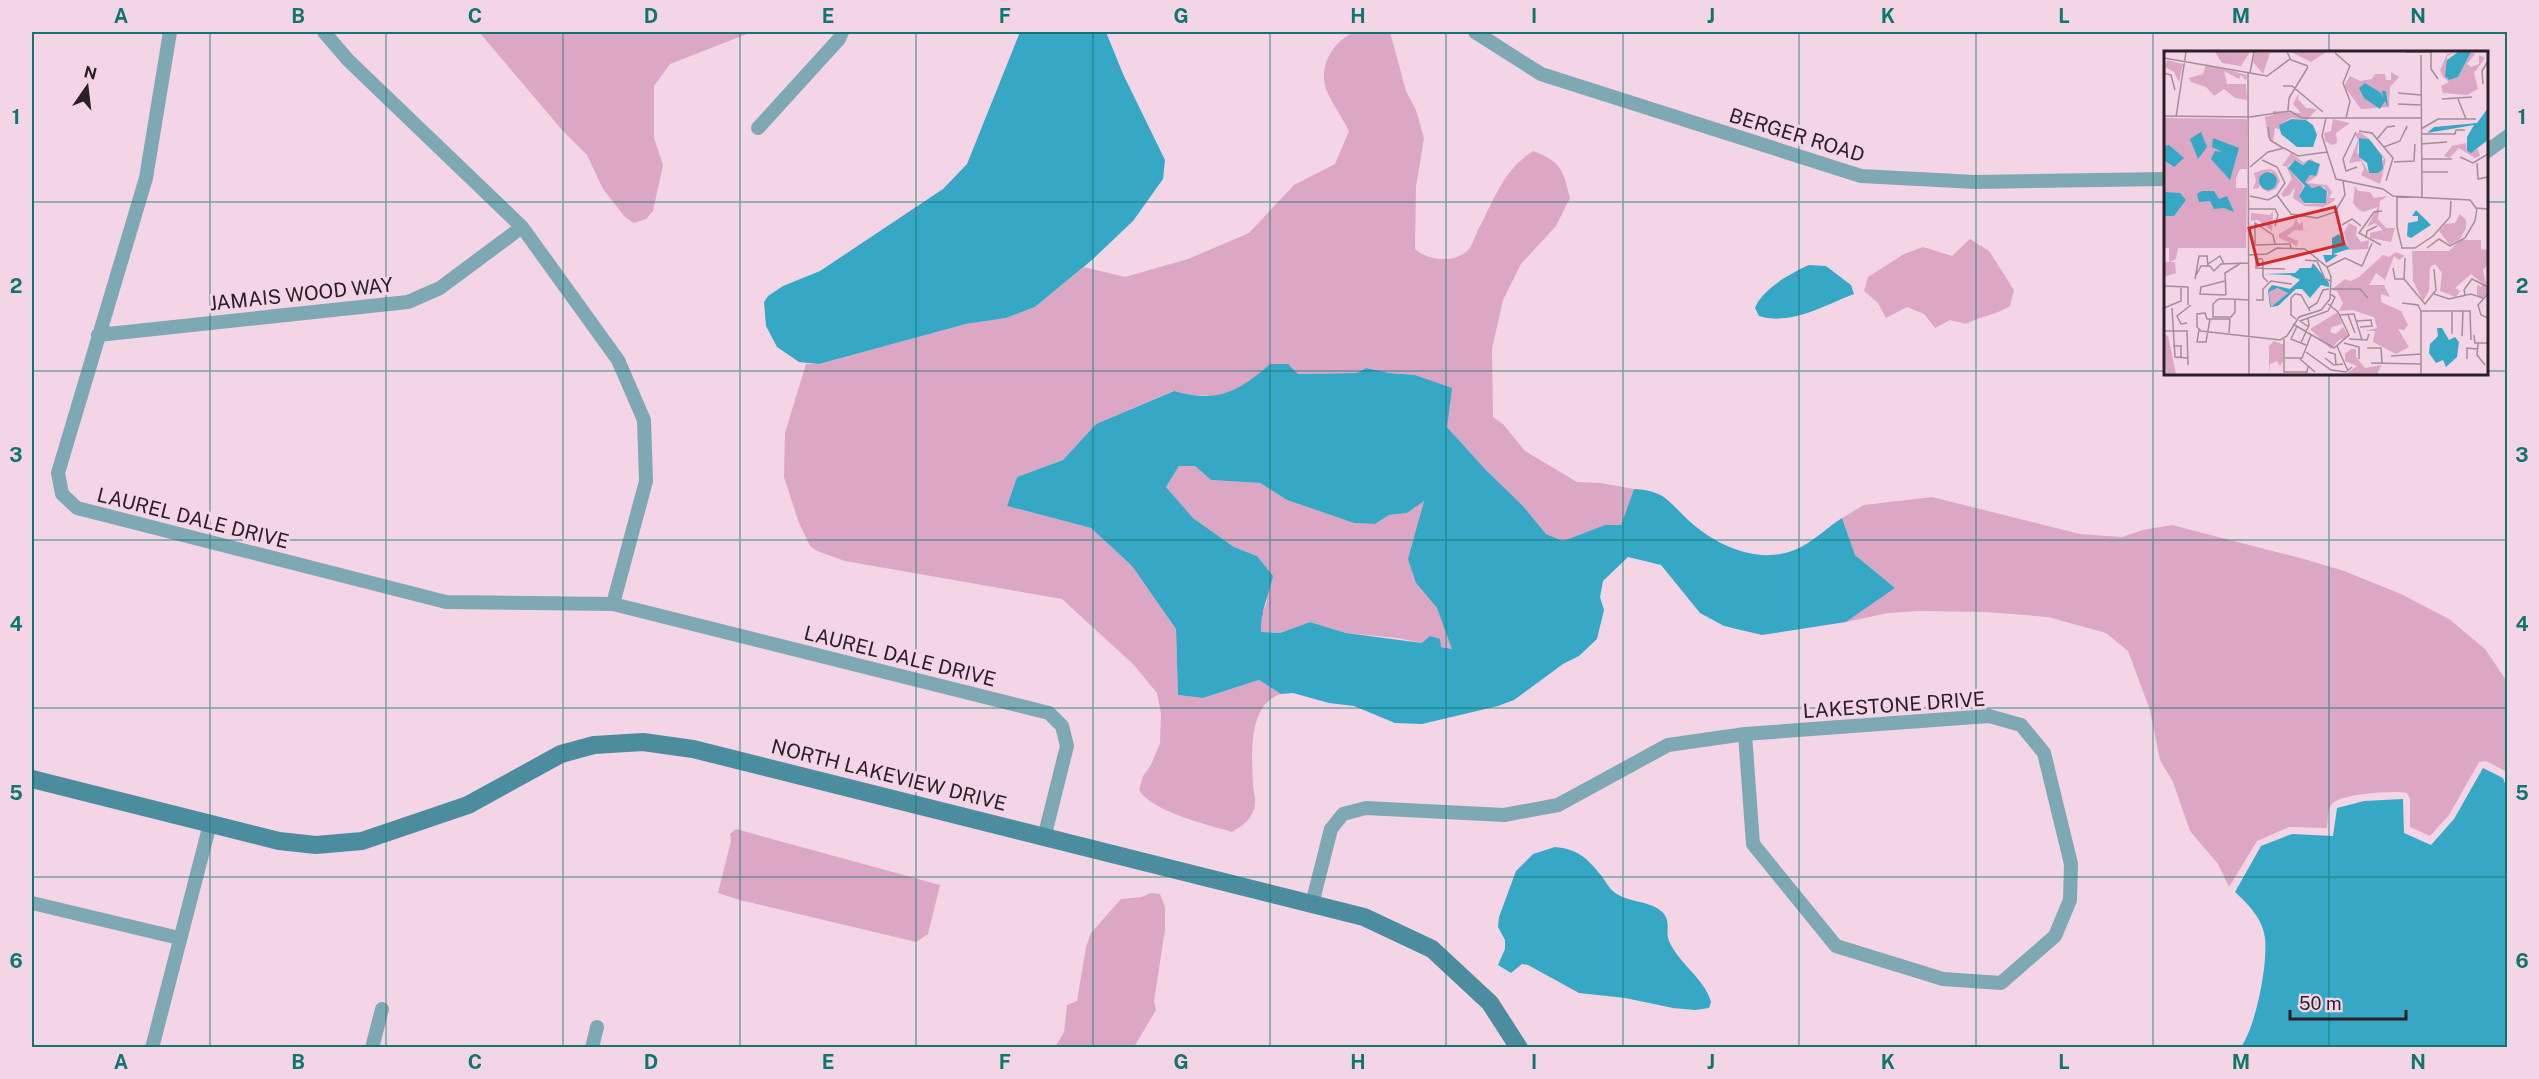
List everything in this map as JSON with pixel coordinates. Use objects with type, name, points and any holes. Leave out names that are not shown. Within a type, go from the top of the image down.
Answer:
[{"type":"street","name":"LAUREL DALE DRIVE","points":[[170,32],[146,178],[58,473],[62,494],[76,508],[446,602],[613,604],[1049,713],[1062,726],[1067,746],[1044,837]]},
{"type":"street","points":[[324,32],[348,60],[522,227],[618,360],[644,420],[646,481],[613,604]]},
{"type":"street","points":[[758,128],[839,39],[842,32]]},
{"type":"street","name":"BERGER ROAD","points":[[1475,32],[1540,74],[1862,176],[1976,182],[2164,179]]},
{"type":"street","points":[[2488,151],[2508,136]]},
{"type":"street","name":"JAMAIS WOOD WAY","points":[[98,335],[408,302],[440,288],[522,227]]},
{"type":"street","name":"LAKESTONE DRIVE","points":[[1312,904],[1331,830],[1343,814],[1366,808],[1504,815],[1558,805],[1668,745],[1745,734],[1989,717],[2021,725],[2044,753],[2071,864],[2070,900],[2055,936],[2001,983],[1943,979],[1836,946],[1753,844],[1745,734]]},
{"type":"street","name":"NORTH LAKEVIEW DRIVE","points":[[32,779],[279,841],[316,845],[362,840],[468,805],[561,754],[594,745],[643,742],[693,749],[1364,917],[1432,949],[1490,1003],[1519,1047]]},
{"type":"street","points":[[152,1047],[210,824]]},
{"type":"street","points":[[32,903],[179,938]]},
{"type":"street","points":[[372,1047],[382,1009]]},
{"type":"street","points":[[592,1047],[597,1027]]},
{"type":"shaded area","points":[[479,32],[752,32],[670,64],[654,86],[654,138],[663,165],[653,211],[646,219],[634,223],[625,217],[603,189],[587,155],[562,130]]},
{"type":"shaded area","points":[[1355,32],[1390,32],[1406,91],[1416,110],[1424,138],[1416,187],[1415,249],[1420,253],[1433,258],[1448,259],[1467,251],[1507,176],[1533,151],[1550,159],[1560,168],[1570,198],[1556,226],[1521,264],[1503,300],[1492,349],[1493,417],[1503,424],[1525,451],[1577,482],[1601,483],[1634,489],[1621,525],[1605,525],[1563,541],[1546,534],[1523,506],[1447,427],[1415,375],[1366,368],[1357,373],[1298,374],[1270,364],[1251,381],[1222,396],[1190,395],[1173,391],[1096,424],[1063,460],[1017,477],[1007,506],[1091,528],[1132,566],[1176,629],[1178,695],[1203,698],[1259,680],[1281,694],[1262,708],[1257,720],[1252,747],[1254,809],[1247,821],[1232,832],[1168,811],[1146,798],[1139,790],[1143,776],[1151,765],[1160,743],[1161,713],[1157,693],[1134,665],[1062,599],[845,561],[817,551],[810,546],[799,523],[784,477],[785,433],[806,364],[819,364],[966,324],[1006,318],[1035,307],[1084,267],[1125,277],[1188,259],[1249,233],[1294,185],[1335,164],[1349,131],[1330,99],[1324,72],[1334,47]]},
{"type":"shaded area","points":[[1970,239],[1989,251],[2014,290],[2010,306],[1966,324],[1950,320],[1935,328],[1924,314],[1907,307],[1886,318],[1878,303],[1864,291],[1868,277],[1904,254],[1923,247],[1952,256]]},
{"type":"shaded area","points":[[1179,466],[1195,466],[1211,480],[1260,483],[1287,500],[1354,523],[1375,524],[1389,515],[1407,513],[1424,500],[1417,529],[1416,583],[1437,608],[1453,649],[1397,638],[1346,633],[1310,622],[1280,633],[1261,632],[1261,617],[1267,602],[1257,556],[1234,547],[1193,518],[1166,487]]},
{"type":"shaded area","points":[[1932,497],[2080,534],[2122,537],[2143,530],[2172,525],[2344,571],[2401,594],[2449,619],[2485,649],[2506,680],[2507,772],[2486,761],[2479,762],[2449,815],[2430,836],[2410,827],[2410,799],[2407,793],[2368,794],[2337,801],[2329,809],[2327,828],[2289,827],[2257,841],[2229,887],[2218,864],[2190,831],[2173,782],[2160,760],[2150,710],[2128,651],[2106,633],[2048,617],[1986,612],[1888,613],[1846,622],[1895,588],[1855,555],[1842,518],[1864,505]]},
{"type":"shaded area","points":[[736,829],[940,885],[928,934],[916,942],[718,893],[731,841],[730,834]]},
{"type":"shaded area","points":[[1150,893],[1160,894],[1165,907],[1165,930],[1154,1001],[1156,1010],[1134,1047],[1055,1047],[1064,1032],[1067,1005],[1077,1001],[1086,947],[1091,933],[1121,899],[1142,897]]},
{"type":"water","points":[[1020,32],[1106,32],[1123,74],[1165,160],[1163,179],[1133,221],[1092,260],[1035,307],[1006,318],[966,324],[819,364],[799,362],[777,347],[766,326],[764,302],[768,296],[783,286],[820,271],[943,189],[967,164]]},
{"type":"water","points":[[1809,265],[1826,266],[1851,285],[1854,294],[1808,313],[1783,318],[1759,316],[1755,308],[1764,294],[1786,277]]},
{"type":"water","points":[[1270,364],[1288,364],[1298,374],[1357,373],[1366,368],[1415,375],[1452,388],[1447,427],[1523,506],[1546,534],[1563,541],[1605,525],[1621,525],[1634,489],[1657,493],[1709,536],[1738,550],[1754,554],[1786,553],[1801,547],[1842,518],[1855,555],[1895,588],[1846,622],[1762,635],[1724,626],[1700,613],[1661,565],[1628,557],[1603,581],[1600,597],[1604,610],[1597,639],[1579,656],[1563,664],[1514,700],[1498,706],[1422,724],[1395,723],[1354,706],[1329,703],[1293,693],[1281,694],[1259,680],[1203,698],[1178,695],[1176,629],[1132,566],[1091,528],[1007,506],[1017,477],[1063,460],[1096,424],[1174,391],[1202,396],[1226,393]],"holes":[[[1179,466],[1195,466],[1211,480],[1260,483],[1287,500],[1354,523],[1375,524],[1389,515],[1407,513],[1424,501],[1408,559],[1416,583],[1437,608],[1452,649],[1441,647],[1440,639],[1430,636],[1422,643],[1346,633],[1310,622],[1280,633],[1261,632],[1263,611],[1273,576],[1257,556],[1234,547],[1193,518],[1166,487]]]},
{"type":"water","points":[[2483,768],[2503,778],[2507,789],[2507,1047],[2241,1047],[2252,1025],[2256,1010],[2265,963],[2265,938],[2258,918],[2235,892],[2261,846],[2292,834],[2333,836],[2337,808],[2364,801],[2403,799],[2404,833],[2431,845],[2454,819]]},
{"type":"water","points":[[1555,847],[1575,852],[1585,859],[1620,896],[1656,907],[1664,914],[1669,941],[1708,994],[1711,1002],[1709,1008],[1695,1010],[1673,1008],[1625,998],[1579,993],[1528,965],[1522,964],[1511,973],[1498,965],[1505,949],[1505,940],[1498,927],[1499,917],[1516,871],[1533,854]]}]
